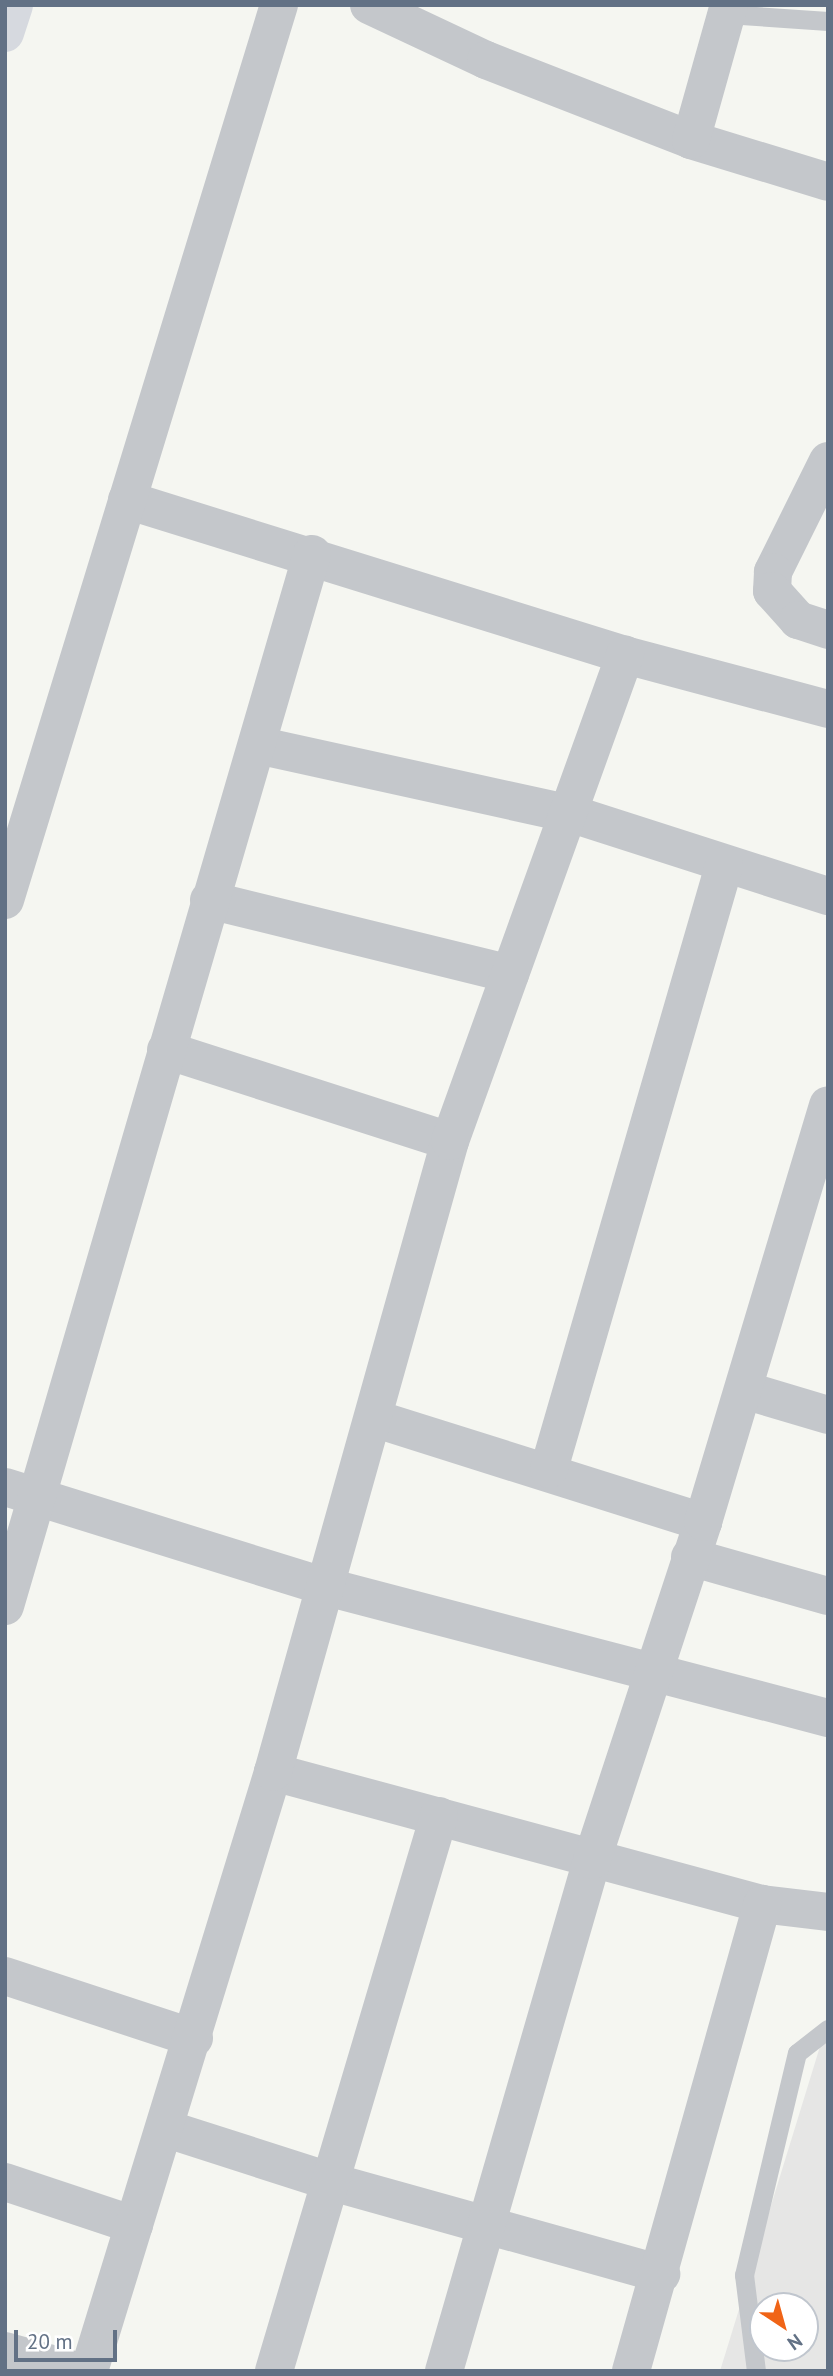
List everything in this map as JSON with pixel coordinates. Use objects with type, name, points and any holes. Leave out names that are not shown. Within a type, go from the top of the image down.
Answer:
[{"type":"street","points":[[5,33],[14,5]]},
{"type":"street","points":[[5,900],[279,5]]},
{"type":"street","points":[[369,5],[486,60],[691,140],[828,182]]},
{"type":"street","points":[[691,140],[728,10]]},
{"type":"street","points":[[828,461],[773,572],[772,591],[798,620],[828,630]]},
{"type":"street","points":[[127,500],[312,554],[625,655],[828,709]]},
{"type":"street","points":[[5,1606],[21,1492],[166,1050],[312,554]]},
{"type":"street","points":[[89,2371],[167,2129],[273,1772],[376,1419],[450,1141],[510,974],[572,814],[625,655]]},
{"type":"street","points":[[257,745],[572,814],[724,866],[828,896]]},
{"type":"street","points":[[549,1469],[724,866]]},
{"type":"street","points":[[209,901],[510,974]]},
{"type":"street","points":[[166,1050],[450,1141]]},
{"type":"street","points":[[444,2371],[490,2227],[592,1860],[744,1390],[828,1105]]},
{"type":"street","points":[[744,1390],[828,1415]]},
{"type":"street","points":[[376,1419],[549,1469],[697,1540],[828,1596]]},
{"type":"street","points":[[21,1492],[327,1587],[651,1675],[828,1718]]},
{"type":"street","points":[[273,1772],[762,1904],[828,1912]]},
{"type":"street","points":[[274,2371],[439,1816]]},
{"type":"street","points":[[631,2371],[661,2274],[762,1904]]},
{"type":"street","points":[[5,1976],[194,2038]]},
{"type":"street","points":[[167,2129],[332,2182],[661,2274]]},
{"type":"street","points":[[5,2182],[134,2225]]},
{"type":"street","points":[[5,2351],[77,2371]]},
{"type":"lane","points":[[728,10],[828,21]]},
{"type":"lane","points":[[756,2371],[744,2275],[797,2053],[828,2029]]},
{"type":"shaded area","points":[[822,2040],[828,2041],[828,2371],[720,2371]]}]
